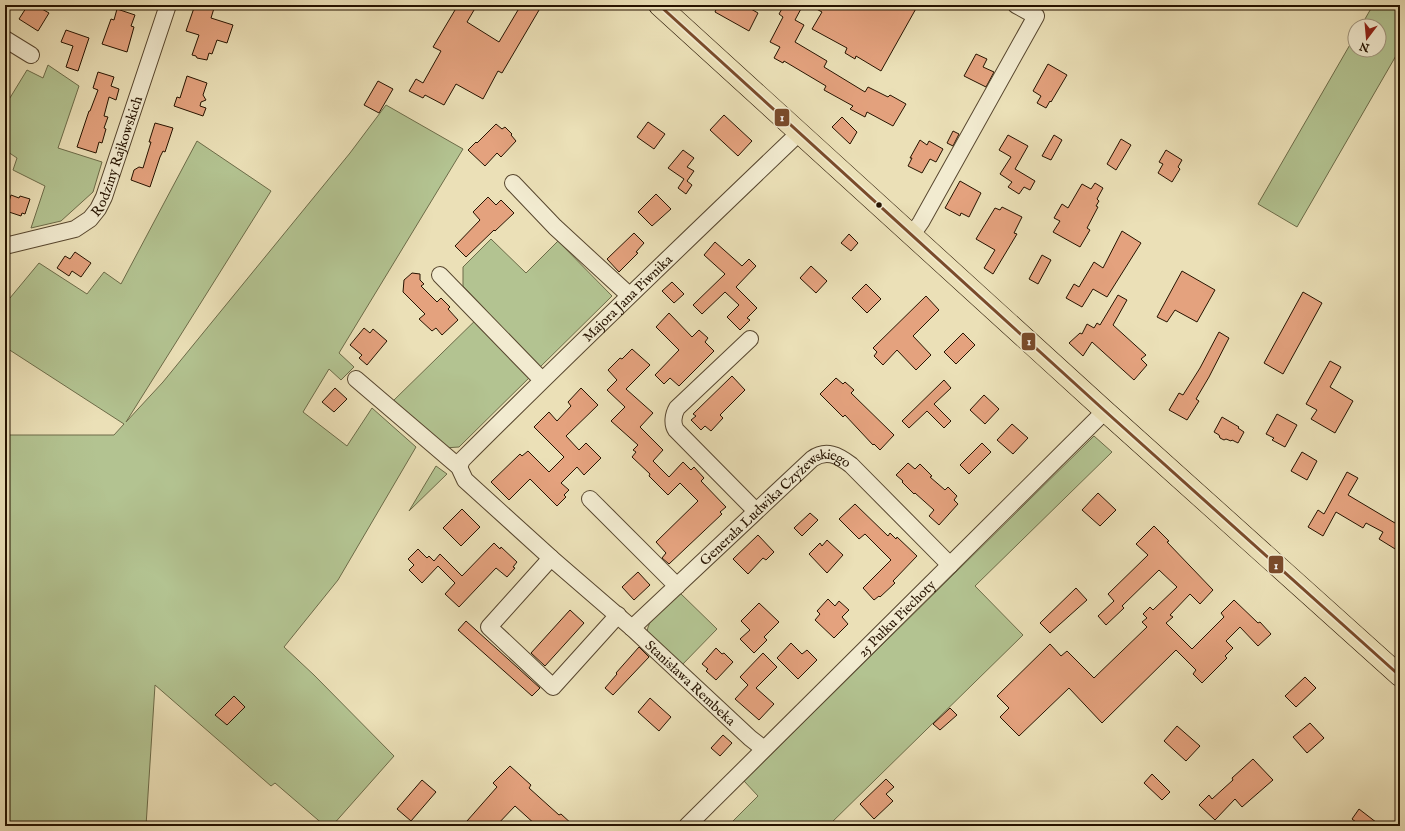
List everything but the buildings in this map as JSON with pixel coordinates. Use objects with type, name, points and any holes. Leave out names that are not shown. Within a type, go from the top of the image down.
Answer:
[{"type":"main road","points":[[659,5],[1105,411],[1400,676]]},
{"type":"street","name":"Rodziny Rajkowskich","points":[[5,246],[75,229],[90,219],[98,209],[104,197],[168,5]]},
{"type":"street","points":[[912,235],[921,222],[1036,16],[1016,5]]},
{"type":"street","points":[[5,39],[31,55]]},
{"type":"street","name":"Majora Jana Piwnika","points":[[458,467],[462,460],[629,295],[800,133]]},
{"type":"street","points":[[513,183],[555,227],[629,295]]},
{"type":"street","points":[[440,276],[542,380]]},
{"type":"street","points":[[750,339],[677,408],[674,414],[674,425],[676,430],[756,511]]},
{"type":"street","name":"Stanisława Rembeka","points":[[356,380],[458,467],[465,480],[551,558],[618,615],[764,749]]},
{"type":"street","name":"25 Pułku Piechoty","points":[[687,826],[1105,411]]},
{"type":"street","name":"Generała Ludwika Czyżewskiego","points":[[632,628],[812,459],[822,454],[832,454],[851,465],[950,565]]},
{"type":"street","points":[[590,499],[677,586]]},
{"type":"street","points":[[551,558],[489,627],[553,687],[618,615]]},
{"type":"green space","points":[[1373,5],[1400,5],[1400,56],[1397,54],[1297,227],[1258,204],[1347,50],[1347,58],[1387,58],[1387,18],[1366,18]]},
{"type":"green space","points":[[48,65],[79,86],[58,148],[102,162],[93,192],[61,221],[31,228],[45,186],[13,170],[17,158],[5,150],[5,106],[27,70],[43,78]]},
{"type":"green space","points":[[386,105],[463,149],[339,353],[354,367],[341,380],[329,369],[303,412],[347,446],[372,408],[416,447],[338,580],[284,647],[314,675],[394,756],[332,826],[325,826],[275,783],[271,786],[155,685],[146,826],[5,826],[5,438],[10,435],[114,435],[124,424],[5,347],[5,304],[39,263],[87,294],[104,272],[121,284],[197,141],[271,191],[126,422],[163,382],[350,153]]},
{"type":"green space","points":[[491,239],[526,273],[558,241],[612,296],[459,447],[444,448],[393,401],[486,310],[463,286],[463,267]]},
{"type":"green space","points":[[1094,436],[1112,452],[975,586],[1023,635],[828,826],[728,826],[758,796],[744,781]]},
{"type":"green space","points":[[436,466],[447,474],[409,511]]},
{"type":"green space","points":[[679,592],[717,629],[680,667],[647,632],[648,626],[655,615]]},
{"type":"transit line","name":"1","points":[[659,5],[1105,411],[1400,676]]}]
